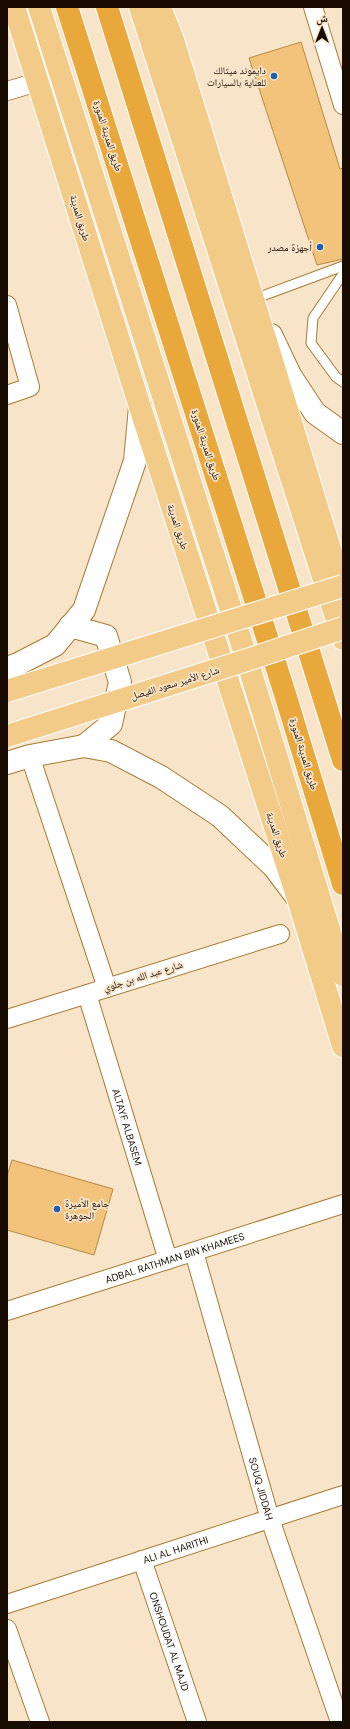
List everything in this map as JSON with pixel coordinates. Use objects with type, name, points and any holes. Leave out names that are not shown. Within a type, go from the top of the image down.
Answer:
[{"type":"highway","name":"طريق المدينة المنورة","points":[[67,7],[285,694],[343,884]]},
{"type":"highway","points":[[107,7],[343,760]]},
{"type":"main road","name":"طريق المدينة","points":[[14,7],[140,407],[298,899],[343,1046]]},
{"type":"main road","points":[[39,7],[247,660],[343,975]]},
{"type":"main road","points":[[160,7],[173,40],[254,299],[338,589],[342,632]]},
{"type":"main road","points":[[143,16],[338,589]]},
{"type":"main road","points":[[7,691],[338,589]]},
{"type":"main road","name":"شارع الأمير سعود الفيصل","points":[[7,736],[247,660],[342,632]]},
{"type":"street","points":[[313,7],[343,105]]},
{"type":"street","points":[[7,91],[38,82]]},
{"type":"street","points":[[254,299],[290,375],[315,413],[343,434]]},
{"type":"street","points":[[7,305],[30,387],[7,395]]},
{"type":"street","points":[[7,668],[55,645],[84,610],[135,461],[140,407]]},
{"type":"street","points":[[70,626],[106,636],[120,682],[111,724],[84,746]]},
{"type":"street","points":[[7,763],[30,756],[84,746],[111,751],[161,777],[220,816],[274,867],[298,899]]},
{"type":"street","points":[[30,756],[107,988]]},
{"type":"street","name":"شارع عبد الله بن جلوي","points":[[7,1019],[280,934]]},
{"type":"street","name":"ALTAYF ALBASEM","points":[[86,994],[168,1260]]},
{"type":"street","name":"ADBAL RATHMAN BIN KHAMEES","points":[[7,1311],[343,1204]]},
{"type":"street","name":"SOUQ JIDDAH","points":[[194,1252],[270,1519],[340,1722]]},
{"type":"street","name":"ALI AL HARITHI","points":[[7,1604],[343,1496]]},
{"type":"street","name":"ONSHOUDAT AL MAJD","points":[[142,1560],[197,1722]]},
{"type":"street","points":[[7,1629],[40,1722]]},
{"type":"lane","points":[[254,299],[343,266]]},
{"type":"lane","points":[[343,274],[313,318],[312,343],[336,377],[343,382]]},
{"type":"building","points":[[301,42],[340,169],[343,168],[343,259],[317,265],[249,58]]},
{"type":"building","name":"جامع الأميرة الجوهرة","points":[[12,1160],[113,1189],[94,1255],[7,1230],[7,1176]]},
{"type":"place","name":"دايموند ميتالك للعناية بالسيارات","points":[[274,76]]},
{"type":"place","name":"أجهزة مصدر","points":[[320,247]]},
{"type":"place","name":"جامع الأميرة الجوهرة","points":[[57,1209]]}]
